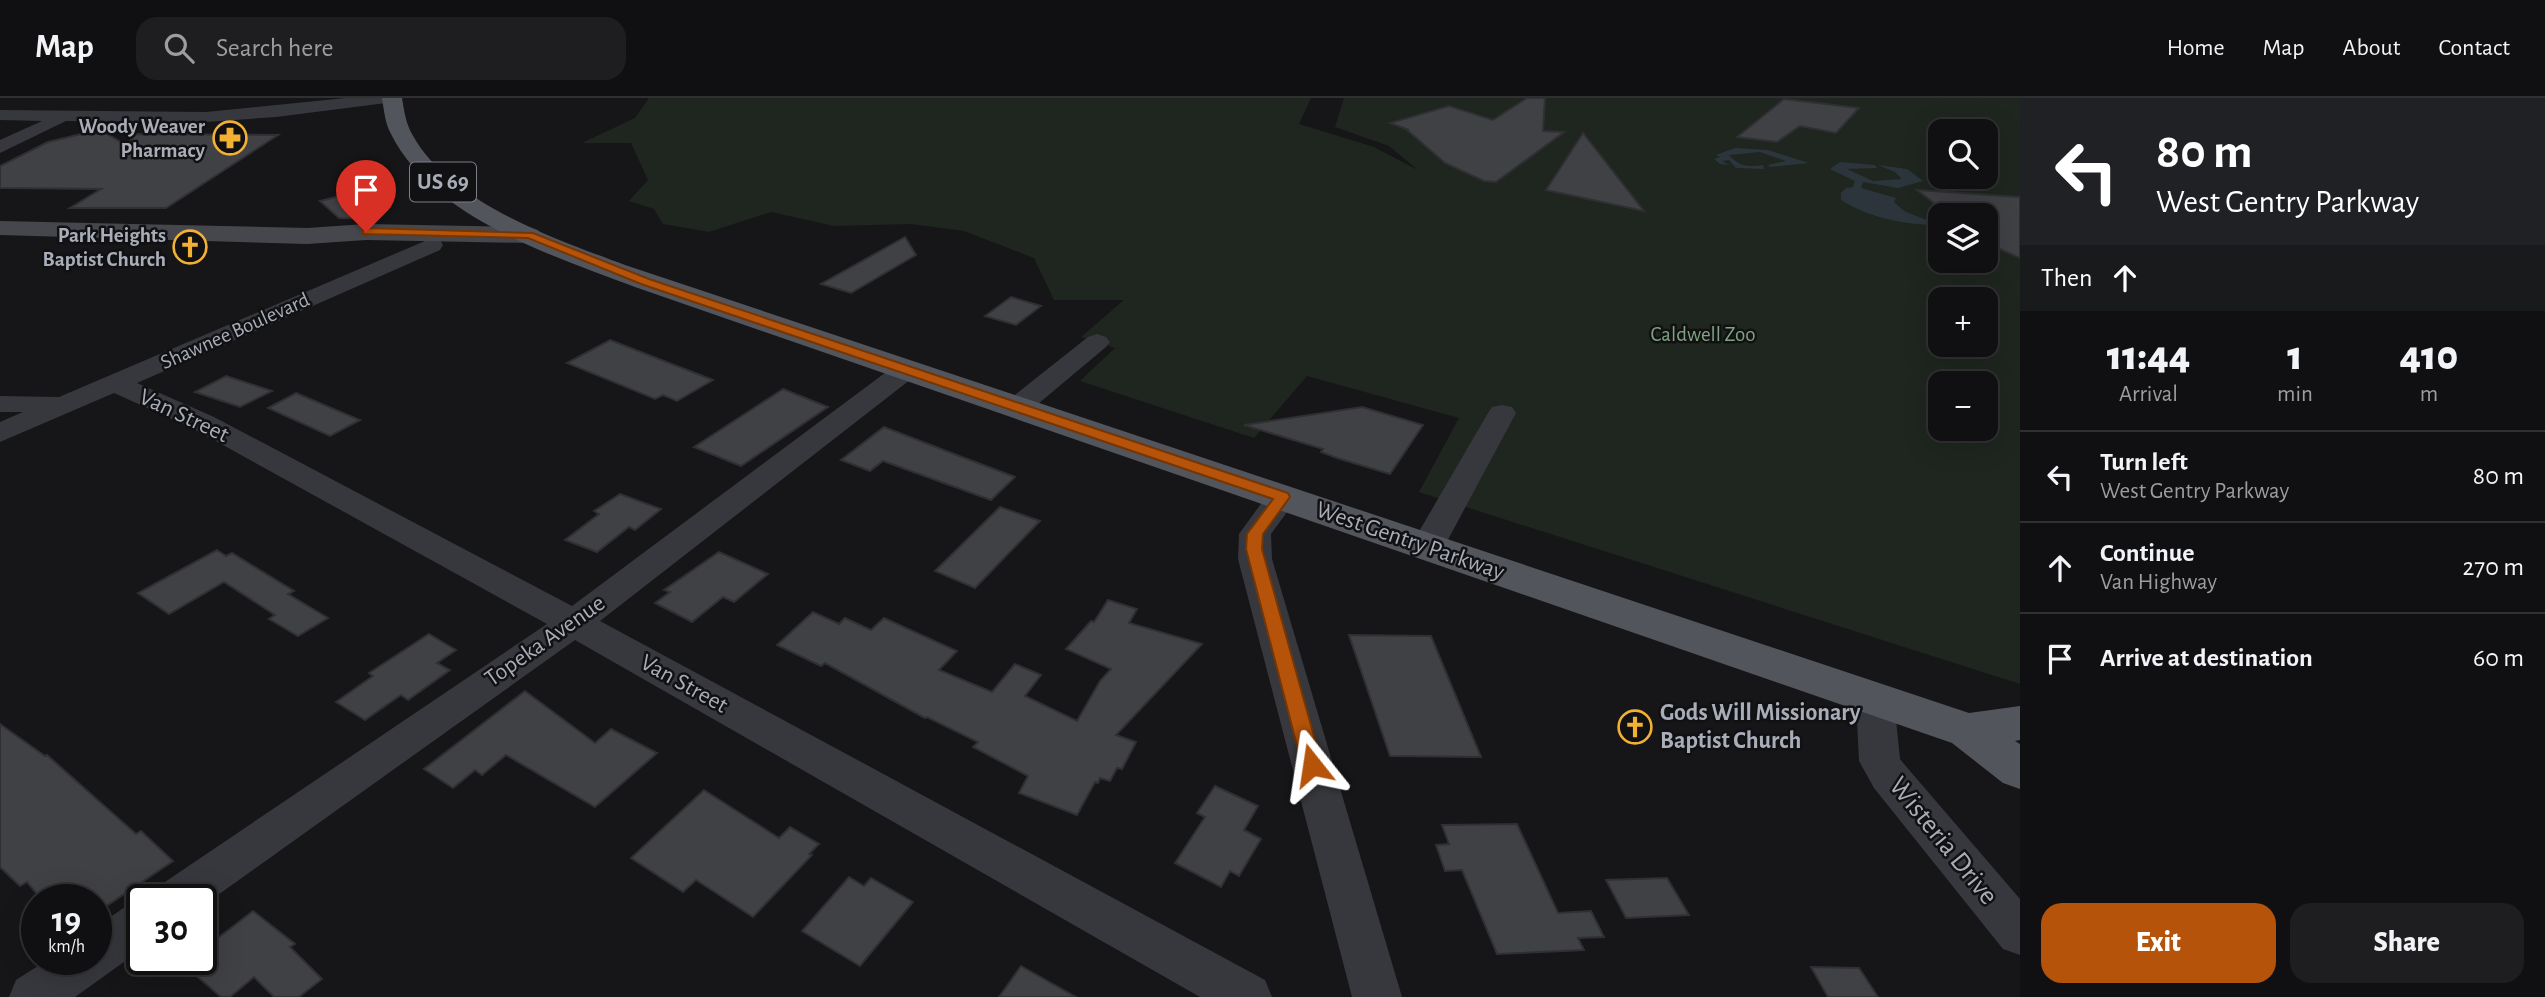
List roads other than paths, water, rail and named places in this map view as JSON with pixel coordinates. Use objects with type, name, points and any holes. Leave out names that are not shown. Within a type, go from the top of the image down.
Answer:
[{"type":"main road","name":"West Gentry Parkway","points":[[392,98],[402,136],[438,178],[473,205],[543,242],[657,285],[1968,731],[2020,770]]},
{"type":"main road","points":[[0,229],[332,236],[366,232],[543,242]]},
{"type":"main road","points":[[332,236],[350,243],[432,245],[543,242]]},
{"type":"main road","name":"West Gentry Parkway","points":[[1968,731],[2020,723]]},
{"type":"street","points":[[0,147],[104,98]]},
{"type":"street","points":[[0,115],[206,117],[276,112],[386,98]]},
{"type":"street","name":"Shawnee Boulevard","points":[[0,433],[432,245]]},
{"type":"street","points":[[1016,408],[1097,342]]},
{"type":"street","name":"Topeka Avenue","points":[[198,884],[574,623],[906,370]]},
{"type":"street","name":"Van Street","points":[[114,383],[204,423],[574,623],[1247,997]]},
{"type":"street","points":[[0,404],[66,404]]},
{"type":"street","points":[[1427,547],[1502,413]]},
{"type":"street","points":[[1282,497],[1255,534],[1255,558],[1377,997]]},
{"type":"street","name":"Wisteria Drive","points":[[1875,700],[1880,761],[1889,776],[2020,934]]},
{"type":"street","points":[[34,997],[66,975]]},
{"type":"place","name":"Woody Weaver Pharmacy","points":[[230,138]]},
{"type":"place","name":"Park Heights Baptist Church","points":[[190,247]]},
{"type":"place","name":"Gods Will Missionary Baptist Church","points":[[1635,727]]},
{"type":"park label","name":"Caldwell Zoo","points":[[1703,334]]}]
